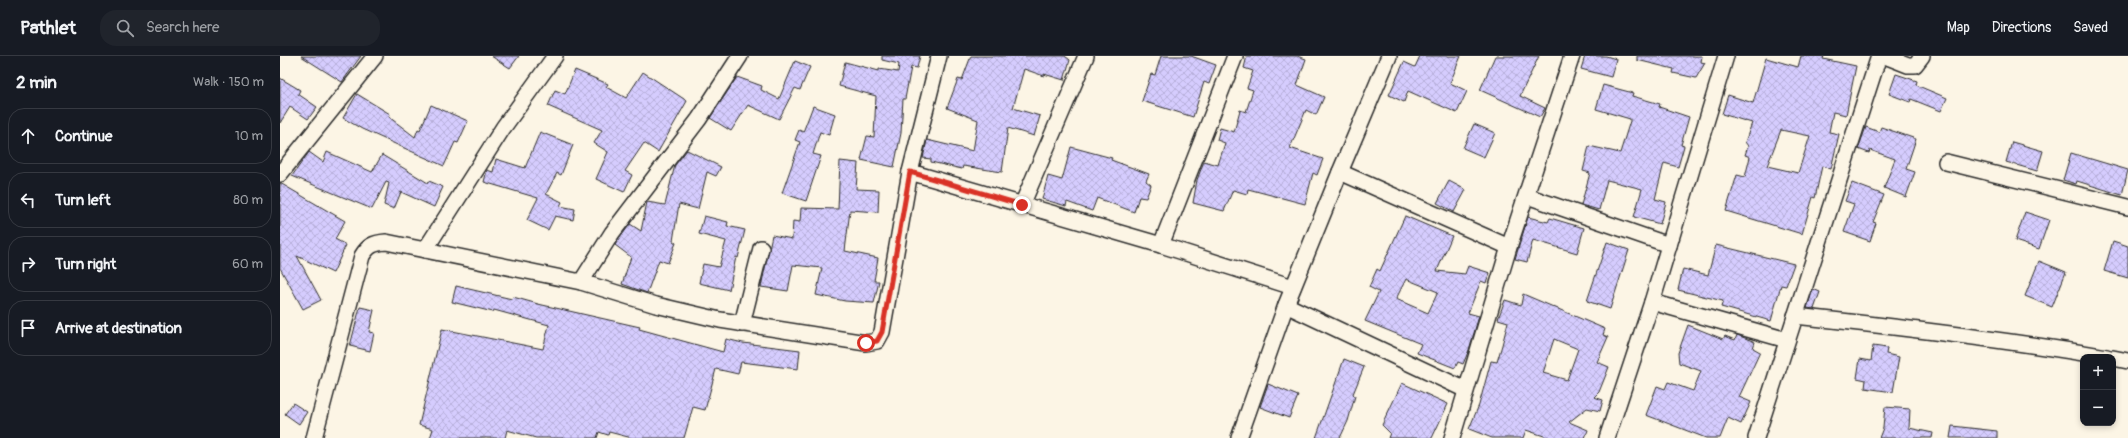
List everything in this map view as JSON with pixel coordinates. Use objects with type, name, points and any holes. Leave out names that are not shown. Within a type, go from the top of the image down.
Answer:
[{"type":"street","points":[[280,174],[375,56]]},
{"type":"street","points":[[424,250],[503,128],[556,56]]},
{"type":"street","points":[[581,282],[612,233],[699,119],[740,56]]},
{"type":"street","points":[[314,438],[362,256],[367,248],[375,243],[386,242],[581,282],[656,306],[742,324],[866,343],[877,341],[882,332],[910,172],[939,56]]},
{"type":"street","points":[[1022,205],[1086,56]]},
{"type":"street","points":[[1160,245],[1235,56]]},
{"type":"street","points":[[1239,438],[1293,287],[1389,56]]},
{"type":"street","points":[[1452,438],[1509,247],[1572,56]]},
{"type":"street","points":[[1607,438],[1652,302],[1726,56]]},
{"type":"street","points":[[1756,438],[1878,56]]},
{"type":"street","points":[[1885,56],[1908,65],[1915,65],[1922,56]]},
{"type":"street","points":[[1946,162],[2128,207]]},
{"type":"street","points":[[910,172],[1160,245],[1293,287]]},
{"type":"street","points":[[1340,172],[1509,247]]},
{"type":"street","points":[[1527,196],[1668,246]]},
{"type":"street","points":[[742,324],[761,248]]},
{"type":"street","points":[[1652,302],[1787,340]]},
{"type":"street","points":[[1286,305],[1466,390]]},
{"type":"street","points":[[1795,316],[1931,330],[2089,354]]},
{"type":"street","points":[[2116,359],[2128,361]]},
{"type":"building","points":[[301,56],[361,56],[342,82]]},
{"type":"building","points":[[491,56],[519,56],[510,68]]},
{"type":"building","points":[[882,56],[920,56],[917,68],[911,67],[905,99],[903,99],[901,133],[894,167],[861,160],[867,136],[874,137],[876,96],[839,86],[845,62],[879,71],[879,69],[898,72],[899,64],[882,60]]},
{"type":"building","points":[[971,56],[1065,56],[1070,60],[1064,80],[1044,74],[1044,76],[1024,69],[1013,108],[1040,116],[1034,136],[1008,128],[1002,172],[963,166],[962,169],[931,162],[931,159],[923,158],[927,140],[973,151],[978,120],[947,108],[958,79],[962,80]]},
{"type":"building","points":[[1161,56],[1191,56],[1216,65],[1209,84],[1204,82],[1193,117],[1142,101],[1151,74],[1155,75]]},
{"type":"building","points":[[1247,56],[1297,56],[1306,59],[1297,85],[1324,97],[1316,115],[1306,110],[1290,148],[1323,159],[1317,175],[1313,173],[1305,204],[1248,189],[1247,194],[1233,190],[1224,211],[1193,203],[1197,180],[1204,161],[1218,165],[1225,143],[1217,140],[1220,128],[1234,132],[1240,110],[1246,112],[1253,90],[1247,88],[1253,71],[1244,68]]},
{"type":"building","points":[[1420,56],[1461,56],[1450,83],[1467,91],[1457,113],[1408,91],[1404,102],[1389,95],[1404,62],[1415,67]]},
{"type":"building","points":[[1495,56],[1539,56],[1520,96],[1545,108],[1540,117],[1480,90]]},
{"type":"building","points":[[1585,56],[1606,56],[1616,59],[1611,77],[1581,69]]},
{"type":"building","points":[[1637,56],[1702,56],[1701,62],[1705,63],[1696,78],[1673,73],[1674,69],[1637,60]]},
{"type":"building","points":[[1801,56],[1824,56],[1823,59],[1856,66],[1846,115],[1833,112],[1829,132],[1839,134],[1831,169],[1822,166],[1815,198],[1813,197],[1802,234],[1726,211],[1737,175],[1745,177],[1750,157],[1745,155],[1748,146],[1745,142],[1752,123],[1722,114],[1728,95],[1753,103],[1766,58],[1798,67]],"holes":[[[1781,130],[1810,136],[1798,173],[1767,166]]]},
{"type":"building","points":[[795,61],[810,67],[800,90],[795,88],[779,119],[748,105],[731,131],[710,118],[737,77],[762,86],[761,90],[779,99]]},
{"type":"building","points":[[575,70],[608,84],[606,87],[626,98],[643,72],[687,101],[658,152],[644,143],[625,171],[632,175],[624,192],[596,179],[608,152],[594,143],[602,130],[548,106],[555,90],[565,94]]},
{"type":"building","points":[[1896,74],[1917,81],[1916,85],[1947,98],[1941,111],[1911,99],[1910,102],[1889,94]]},
{"type":"building","points":[[280,78],[300,90],[298,94],[317,107],[308,119],[290,107],[280,123]]},
{"type":"building","points":[[1603,85],[1633,93],[1632,96],[1660,104],[1659,107],[1689,117],[1681,145],[1684,146],[1678,167],[1664,163],[1655,199],[1666,202],[1660,224],[1634,217],[1642,189],[1607,180],[1599,210],[1581,205],[1590,173],[1583,171],[1589,146],[1620,153],[1630,121],[1630,119],[1596,109]]},
{"type":"building","points":[[357,94],[390,114],[389,117],[415,137],[418,129],[420,130],[431,105],[468,121],[458,143],[455,142],[444,166],[362,129],[343,118]]},
{"type":"building","points":[[813,106],[835,114],[829,135],[820,132],[813,154],[821,156],[806,201],[782,193],[800,142],[795,140],[799,130],[803,132]]},
{"type":"building","points":[[1474,124],[1495,133],[1484,157],[1463,148]]},
{"type":"building","points":[[1866,127],[1879,132],[1881,127],[1916,139],[1906,169],[1915,172],[1906,197],[1884,188],[1895,159],[1870,150],[1869,153],[1858,149]]},
{"type":"building","points":[[540,132],[573,145],[561,175],[557,173],[546,194],[562,202],[560,206],[575,209],[573,220],[555,216],[548,230],[527,220],[538,198],[484,182],[487,170],[493,172],[496,159],[525,168]]},
{"type":"building","points":[[2012,142],[2043,151],[2037,171],[2006,162]]},
{"type":"building","points":[[1071,147],[1112,158],[1111,160],[1149,174],[1146,181],[1151,185],[1146,198],[1139,197],[1134,212],[1097,198],[1092,211],[1067,202],[1066,206],[1042,199],[1048,176],[1062,180]]},
{"type":"building","points":[[687,150],[721,167],[716,176],[707,172],[698,209],[679,204],[673,241],[676,243],[668,263],[659,260],[647,293],[622,284],[631,257],[615,245],[630,224],[641,231],[647,202],[665,205],[675,165]]},
{"type":"building","points":[[309,152],[323,162],[327,152],[372,172],[382,155],[428,183],[429,181],[443,187],[434,207],[401,192],[394,209],[384,205],[389,183],[386,182],[372,209],[292,176]]},
{"type":"building","points":[[2071,153],[2128,170],[2122,195],[2077,181],[2076,184],[2063,180]]},
{"type":"building","points":[[840,161],[858,163],[856,189],[879,190],[878,212],[850,210],[845,251],[878,258],[874,281],[879,281],[874,303],[845,301],[816,295],[822,268],[793,265],[788,291],[761,287],[772,235],[792,239],[793,221],[800,222],[801,208],[838,209]]},
{"type":"building","points":[[1449,181],[1466,190],[1454,212],[1437,203]]},
{"type":"building","points":[[280,183],[345,221],[335,239],[346,245],[333,273],[297,256],[321,300],[303,309],[280,268]]},
{"type":"building","points":[[1852,183],[1884,195],[1873,222],[1876,223],[1870,241],[1844,232],[1854,204],[1845,201]]},
{"type":"building","points":[[2025,212],[2049,220],[2039,249],[2015,241]]},
{"type":"building","points":[[704,216],[728,222],[727,226],[745,230],[738,258],[736,257],[729,290],[699,283],[703,264],[719,267],[726,241],[699,234]]},
{"type":"building","points":[[1405,216],[1452,236],[1437,271],[1465,274],[1468,266],[1490,273],[1486,283],[1481,281],[1468,313],[1479,316],[1469,350],[1463,364],[1458,362],[1455,368],[1417,353],[1421,344],[1365,321],[1379,292],[1369,287],[1377,269],[1380,271]],"holes":[[[1406,279],[1438,292],[1428,313],[1396,299]]]},
{"type":"building","points":[[1528,217],[1548,222],[1550,218],[1584,228],[1577,253],[1533,240],[1527,262],[1515,259]]},
{"type":"building","points":[[2113,241],[2128,246],[2128,278],[2104,271]]},
{"type":"building","points":[[1607,242],[1629,250],[1610,309],[1587,301]]},
{"type":"building","points":[[1716,245],[1794,264],[1786,286],[1781,285],[1771,321],[1721,307],[1723,301],[1678,290],[1683,269],[1708,275]]},
{"type":"building","points":[[2039,261],[2066,272],[2052,307],[2025,296]]},
{"type":"building","points":[[456,286],[512,299],[513,297],[640,327],[639,329],[723,352],[726,339],[743,343],[800,350],[798,369],[741,362],[738,374],[716,369],[705,410],[693,407],[684,438],[632,438],[609,432],[608,435],[599,432],[597,438],[536,438],[507,430],[505,438],[430,438],[433,429],[419,425],[442,329],[543,349],[549,325],[494,310],[493,312],[452,302]]},
{"type":"building","points":[[1813,289],[1820,292],[1814,309],[1807,308]]},
{"type":"building","points":[[1523,294],[1605,329],[1603,335],[1608,337],[1597,362],[1609,367],[1599,392],[1594,397],[1603,400],[1600,411],[1587,408],[1569,422],[1588,430],[1585,438],[1550,438],[1526,430],[1523,438],[1492,438],[1469,429],[1479,405],[1491,361],[1497,362],[1502,345],[1508,322],[1498,319],[1505,300],[1521,305]],"holes":[[[1554,339],[1578,349],[1567,380],[1543,373]]]},
{"type":"building","points":[[360,307],[374,310],[369,332],[374,333],[370,351],[350,346]]},
{"type":"building","points":[[1688,325],[1723,339],[1725,336],[1735,340],[1737,335],[1745,338],[1755,342],[1753,348],[1760,352],[1739,397],[1751,402],[1741,424],[1728,418],[1720,438],[1706,438],[1646,415],[1657,386],[1665,389],[1668,382],[1693,391],[1701,371],[1679,363],[1678,353]]},
{"type":"building","points":[[1873,346],[1887,348],[1886,354],[1899,357],[1893,392],[1865,388],[1866,380],[1857,378],[1860,359],[1871,361]]},
{"type":"building","points":[[1344,359],[1364,367],[1353,394],[1355,396],[1348,421],[1340,438],[1316,438]]},
{"type":"building","points":[[1402,383],[1448,404],[1432,438],[1388,438],[1390,433],[1382,425]]},
{"type":"building","points":[[1268,384],[1298,396],[1289,418],[1260,407]]},
{"type":"building","points":[[293,403],[307,412],[299,424],[285,414]]},
{"type":"building","points":[[1885,407],[1910,409],[1909,428],[1933,433],[1932,438],[1879,438],[1883,428]]},
{"type":"building","points":[[1952,426],[1997,431],[1997,438],[1950,438]]},
{"type":"route","points":[[866,343],[877,341],[882,332],[910,172],[1022,205]]}]
